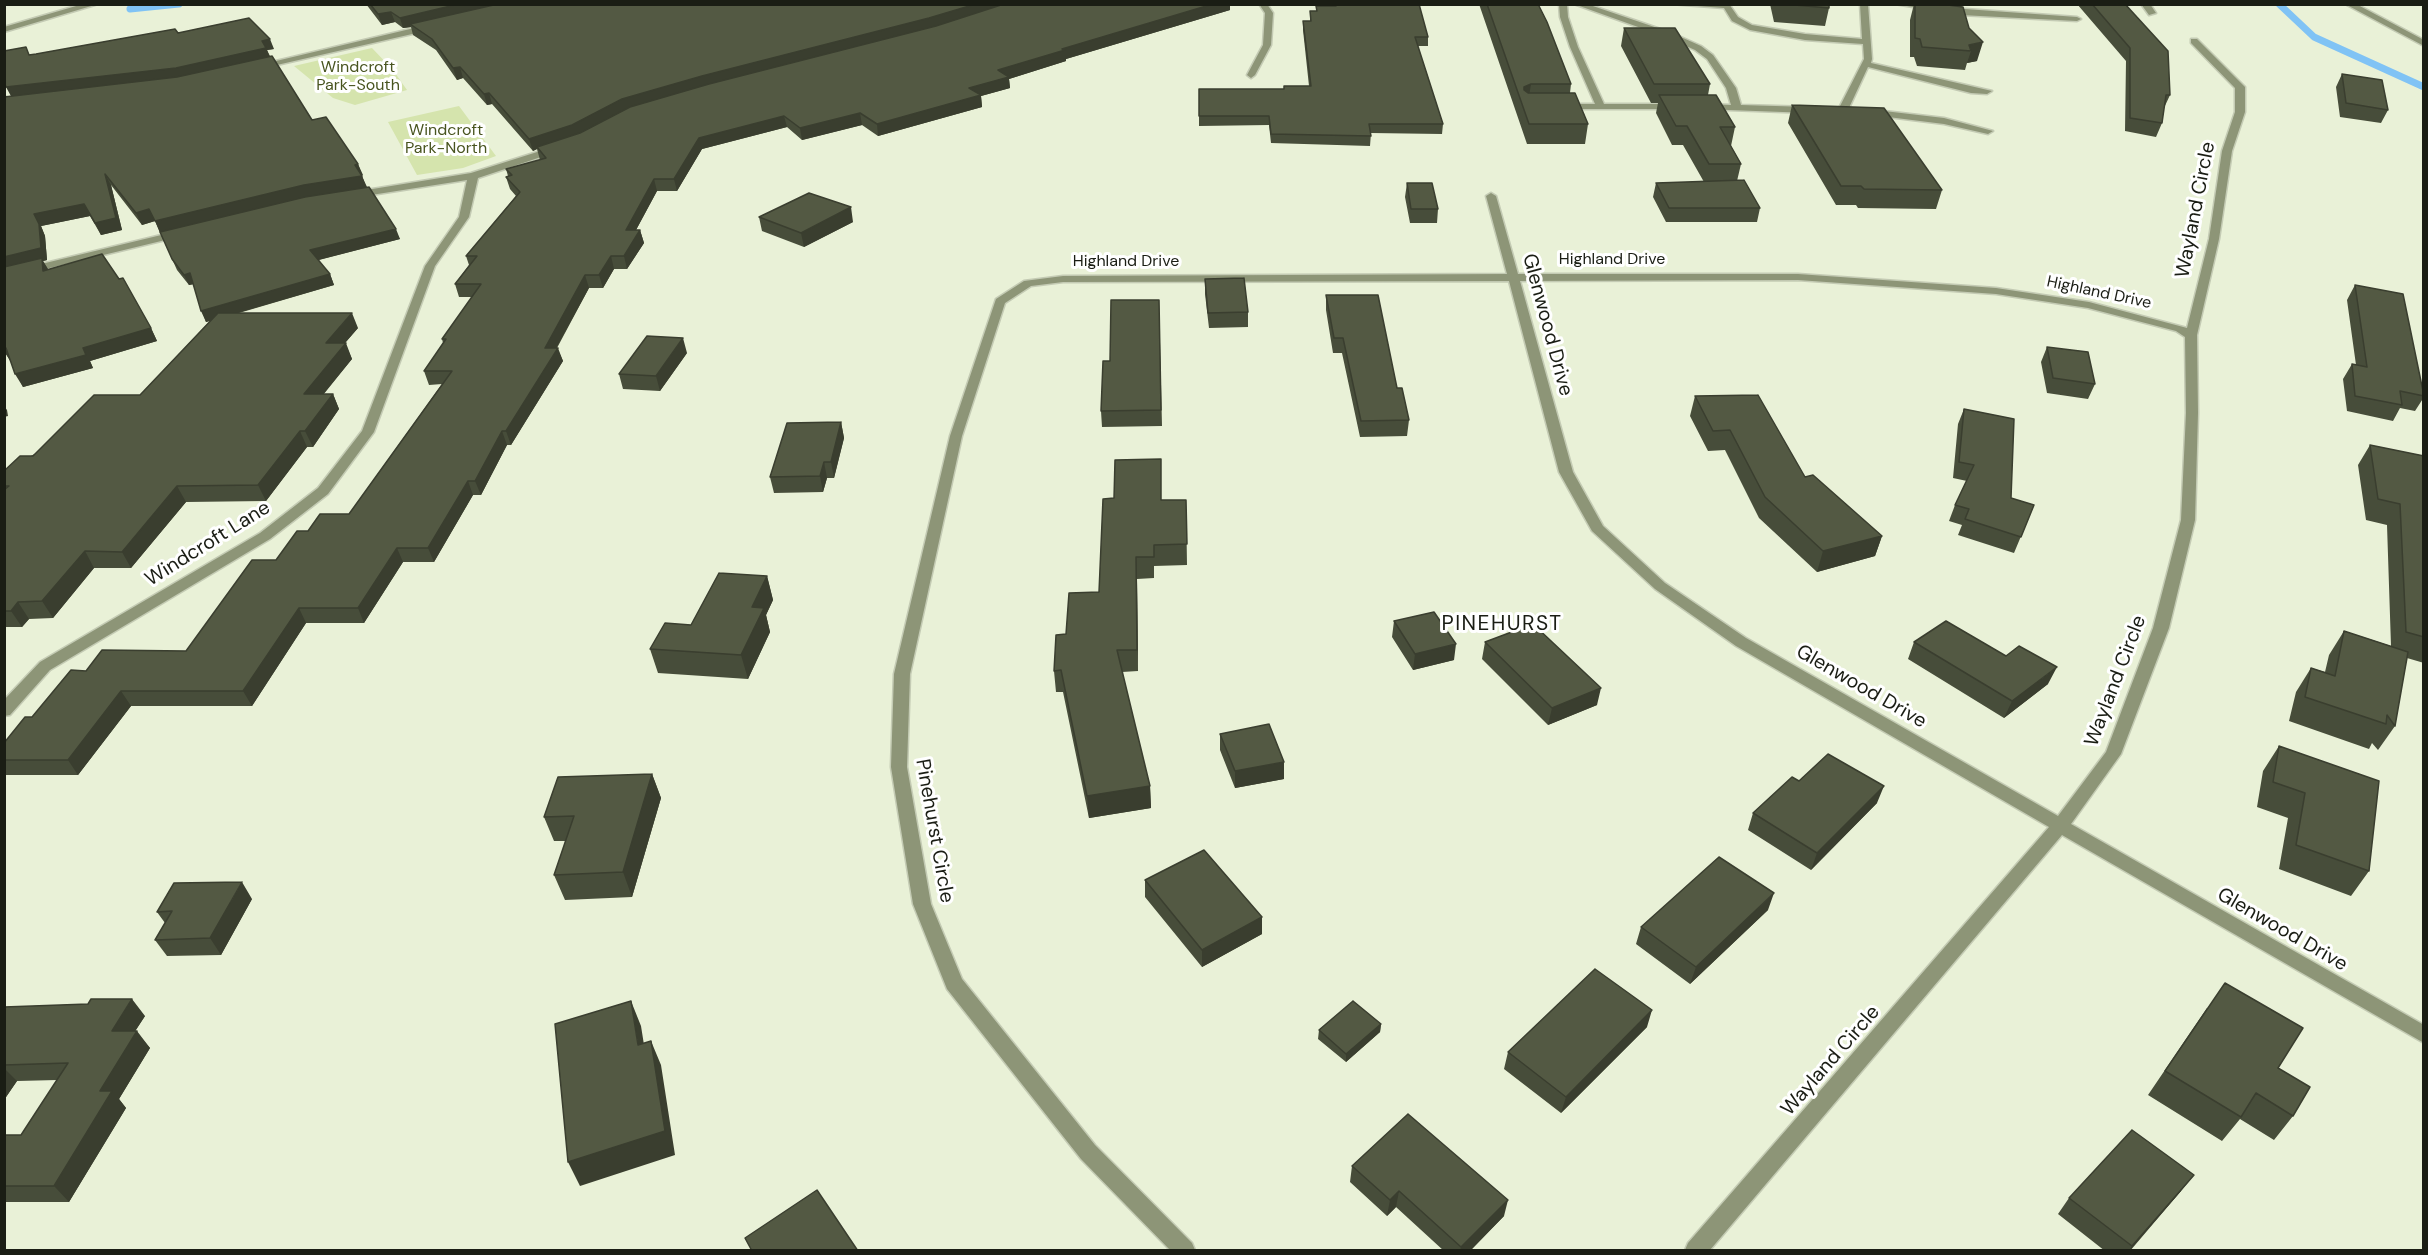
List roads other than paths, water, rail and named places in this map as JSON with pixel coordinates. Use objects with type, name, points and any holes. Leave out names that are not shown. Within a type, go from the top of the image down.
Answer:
[{"type":"street","points":[[4,30],[94,4]]},
{"type":"street","points":[[1251,75],[1267,45],[1269,13],[1263,4]]},
{"type":"street","points":[[1563,4],[1564,17],[1574,47],[1601,107]]},
{"type":"street","points":[[1578,4],[1669,35],[1698,48],[1710,57],[1723,75],[1731,88],[1737,108]]},
{"type":"street","points":[[1675,4],[1726,5],[1735,19],[1750,27],[1805,37],[1866,42]]},
{"type":"street","points":[[1864,4],[1868,58],[1839,110],[1918,116],[1988,131]]},
{"type":"street","points":[[1899,4],[1970,14],[2077,19]]},
{"type":"street","points":[[2145,4],[2152,13]]},
{"type":"street","points":[[2349,4],[2424,44]]},
{"type":"street","points":[[241,71],[447,24]]},
{"type":"street","name":"Wayland Circle","points":[[1696,1251],[2059,827],[2113,754],[2161,628],[2187,520],[2192,413],[2191,334],[2214,239],[2227,151],[2240,112],[2240,87],[2194,41]]},
{"type":"street","points":[[1865,64],[1971,90],[1987,91]]},
{"type":"street","points":[[1549,108],[1682,107]]},
{"type":"street","points":[[1694,107],[1817,110]]},
{"type":"street","points":[[342,197],[473,176],[569,144]]},
{"type":"street","name":"Windcroft Lane","points":[[4,711],[45,666],[266,536],[323,490],[368,432],[430,266],[464,217],[473,176]]},
{"type":"street","name":"Glenwood Drive","points":[[1491,196],[1566,472],[1597,528],[1660,586],[1741,642],[2424,1035]]},
{"type":"street","points":[[4,276],[188,231]]},
{"type":"street","name":"Highland Drive","points":[[1028,283],[1063,279],[1798,277],[1902,282],[1996,291],[2089,305],[2180,328],[2191,334]]},
{"type":"street","name":"Pinehurst Circle","points":[[1028,283],[1000,301],[956,436],[902,674],[899,766],[922,904],[954,983],[1088,1152],[1184,1251]]},
{"type":"waterway","points":[[130,9],[179,4]]},
{"type":"waterway","points":[[2279,4],[2314,37],[2424,87]]},
{"type":"district","name":"PINEHURST","points":[[1502,624]]},
{"type":"park label","name":"Windcroft Park-South","points":[[358,77]]},
{"type":"park label","name":"Windcroft Park-North","points":[[446,140]]}]
